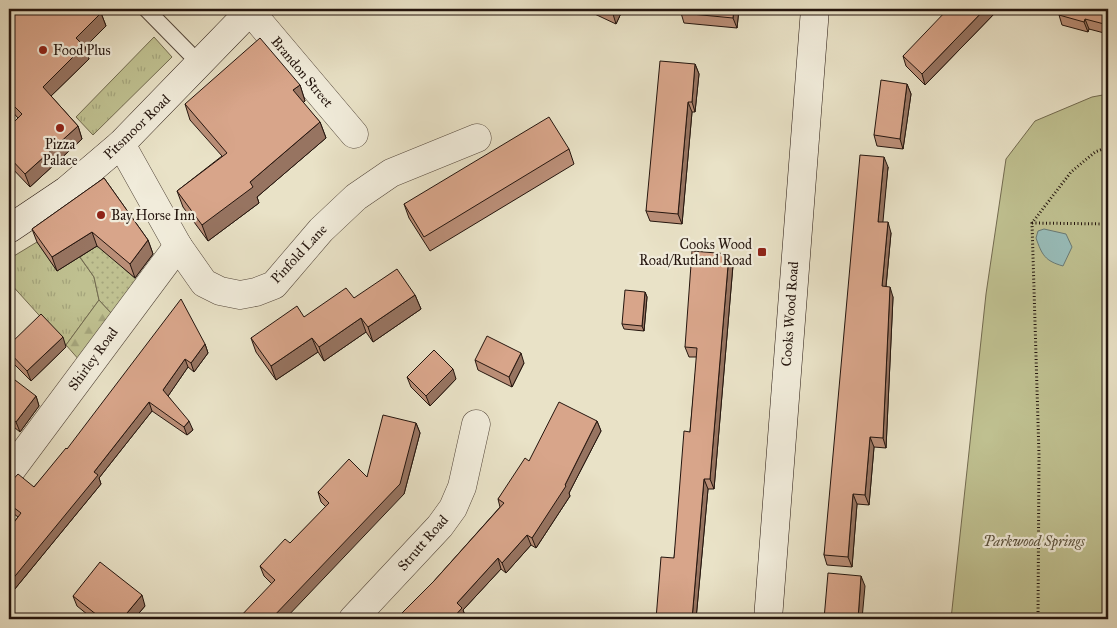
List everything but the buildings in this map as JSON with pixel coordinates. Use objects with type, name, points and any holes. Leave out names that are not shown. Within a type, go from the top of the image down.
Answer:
[{"type":"street","name":"Cooks Wood Road","points":[[768,619],[815,9]]},
{"type":"street","name":"Pitsmoor Road","points":[[9,229],[67,190],[121,144],[251,10]]},
{"type":"street","name":"Brandon Street","points":[[251,10],[354,134]]},
{"type":"street","name":"Pinfold Lane","points":[[121,144],[178,246],[204,282],[220,291],[240,295],[256,292],[274,285],[321,230],[356,197],[391,172],[477,138]]},
{"type":"street","name":"Shirley Road","points":[[9,473],[178,246]]},
{"type":"street","name":"Strutt Road","points":[[354,619],[440,526],[453,508],[462,487],[476,424]]},
{"type":"lane","points":[[146,9],[200,64]]},
{"type":"path","points":[[1038,619],[1039,455],[1032,223],[1071,172],[1095,152],[1108,147]]},
{"type":"path","points":[[1032,223],[1108,224]]},
{"type":"green space","points":[[154,37],[172,57],[93,135],[76,117]]},
{"type":"green space","name":"Parkwood Springs","points":[[1108,94],[1108,619],[951,619],[986,294],[1006,159],[1035,121],[1092,97]]},
{"type":"green space","points":[[104,241],[123,268],[137,280],[113,315],[99,300],[94,277],[80,257]]},
{"type":"green space","points":[[37,242],[57,270],[71,245],[94,277],[99,300],[66,345],[9,282],[9,259]]},
{"type":"green space","points":[[99,300],[113,315],[80,361],[66,345]]},
{"type":"water","points":[[1044,229],[1066,234],[1072,247],[1063,266],[1052,262],[1040,249],[1036,238],[1038,231]]},
{"type":"place","name":"Food Plus","points":[[43,50]]},
{"type":"place","name":"Pizza Palace","points":[[60,128]]},
{"type":"place","name":"Bay Horse Inn","points":[[101,215]]},
{"type":"place","name":"Cooks Wood Road/Rutland Road","points":[[762,252]]}]
